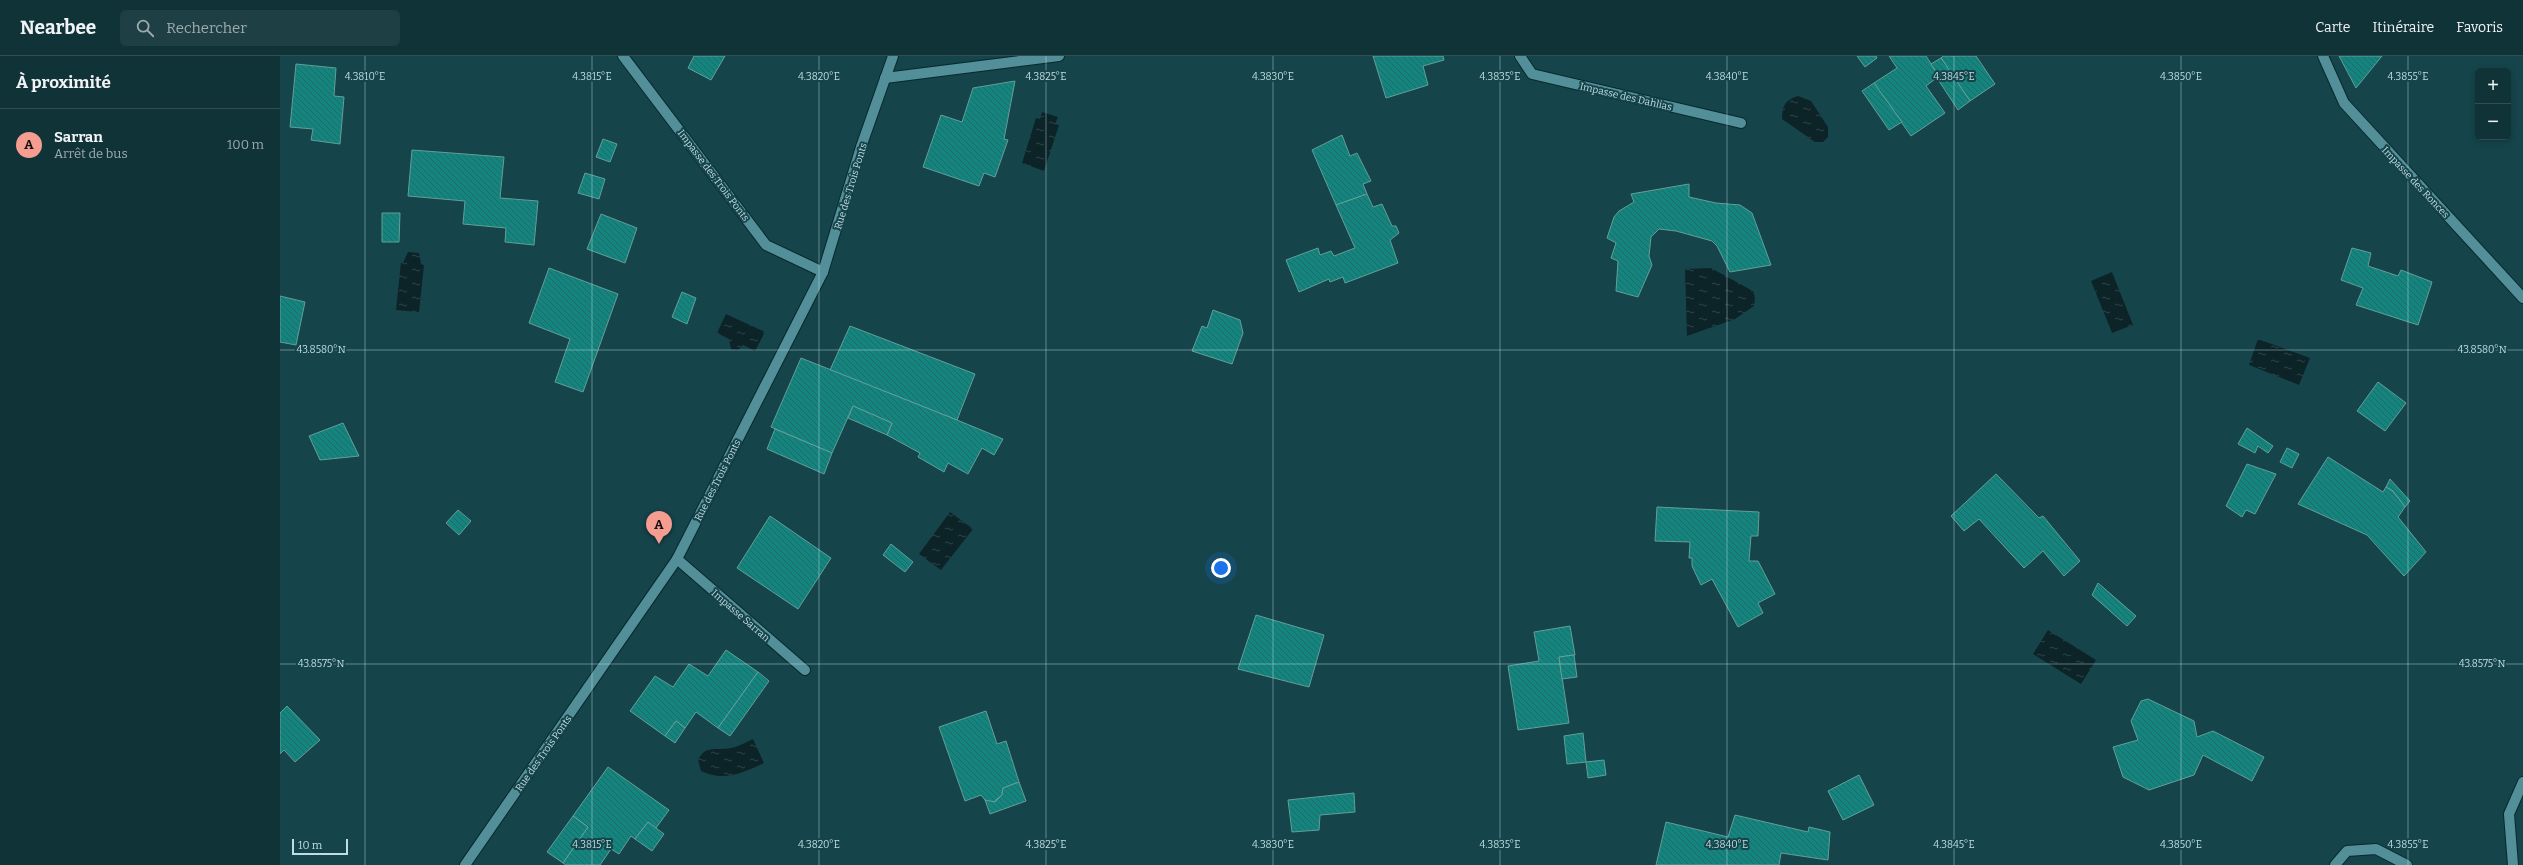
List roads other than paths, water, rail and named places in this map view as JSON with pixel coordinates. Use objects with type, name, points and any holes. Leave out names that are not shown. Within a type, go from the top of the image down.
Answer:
[{"type":"street","name":"Impasse des Trois Ponts","points":[[622,56],[766,245],[823,272]]},
{"type":"street","name":"Rue des Trois Ponts","points":[[465,865],[677,560],[823,272],[861,147],[893,56]]},
{"type":"street","points":[[885,78],[1059,56]]},
{"type":"street","name":"Impasse des Dahlias","points":[[1520,56],[1532,74],[1741,124]]},
{"type":"street","name":"Impasse des Ronces","points":[[2323,56],[2344,103],[2523,298]]},
{"type":"street","name":"Impasse Sarran","points":[[677,560],[805,670]]},
{"type":"street","points":[[2513,865],[2509,814],[2523,782]]},
{"type":"street","points":[[2335,865],[2347,851],[2376,849],[2407,865]]},
{"type":"water","points":[[1798,96],[1811,101],[1828,127],[1828,137],[1823,142],[1815,142],[1782,119],[1785,104],[1790,99]]},
{"type":"water","points":[[1042,112],[1058,117],[1055,124],[1059,125],[1044,171],[1022,163],[1036,118],[1040,119]]},
{"type":"water","points":[[408,252],[419,253],[421,264],[424,265],[419,312],[396,310],[401,262],[403,263]]},
{"type":"water","points":[[1711,268],[1753,291],[1755,298],[1754,306],[1735,319],[1687,336],[1685,269]]},
{"type":"water","points":[[2112,272],[2133,325],[2112,333],[2091,281]]},
{"type":"water","points":[[726,314],[765,332],[755,351],[743,345],[738,350],[731,349],[729,339],[717,333]]},
{"type":"water","points":[[2258,339],[2310,358],[2299,385],[2249,365]]},
{"type":"water","points":[[950,512],[973,529],[941,570],[919,554]]},
{"type":"water","points":[[2048,630],[2096,660],[2081,684],[2033,654]]},
{"type":"water","points":[[753,739],[764,763],[733,775],[717,776],[701,771],[698,760],[704,752],[712,749],[726,749],[739,746]]},
{"type":"place","name":"Sarran","points":[[659,544]]}]
